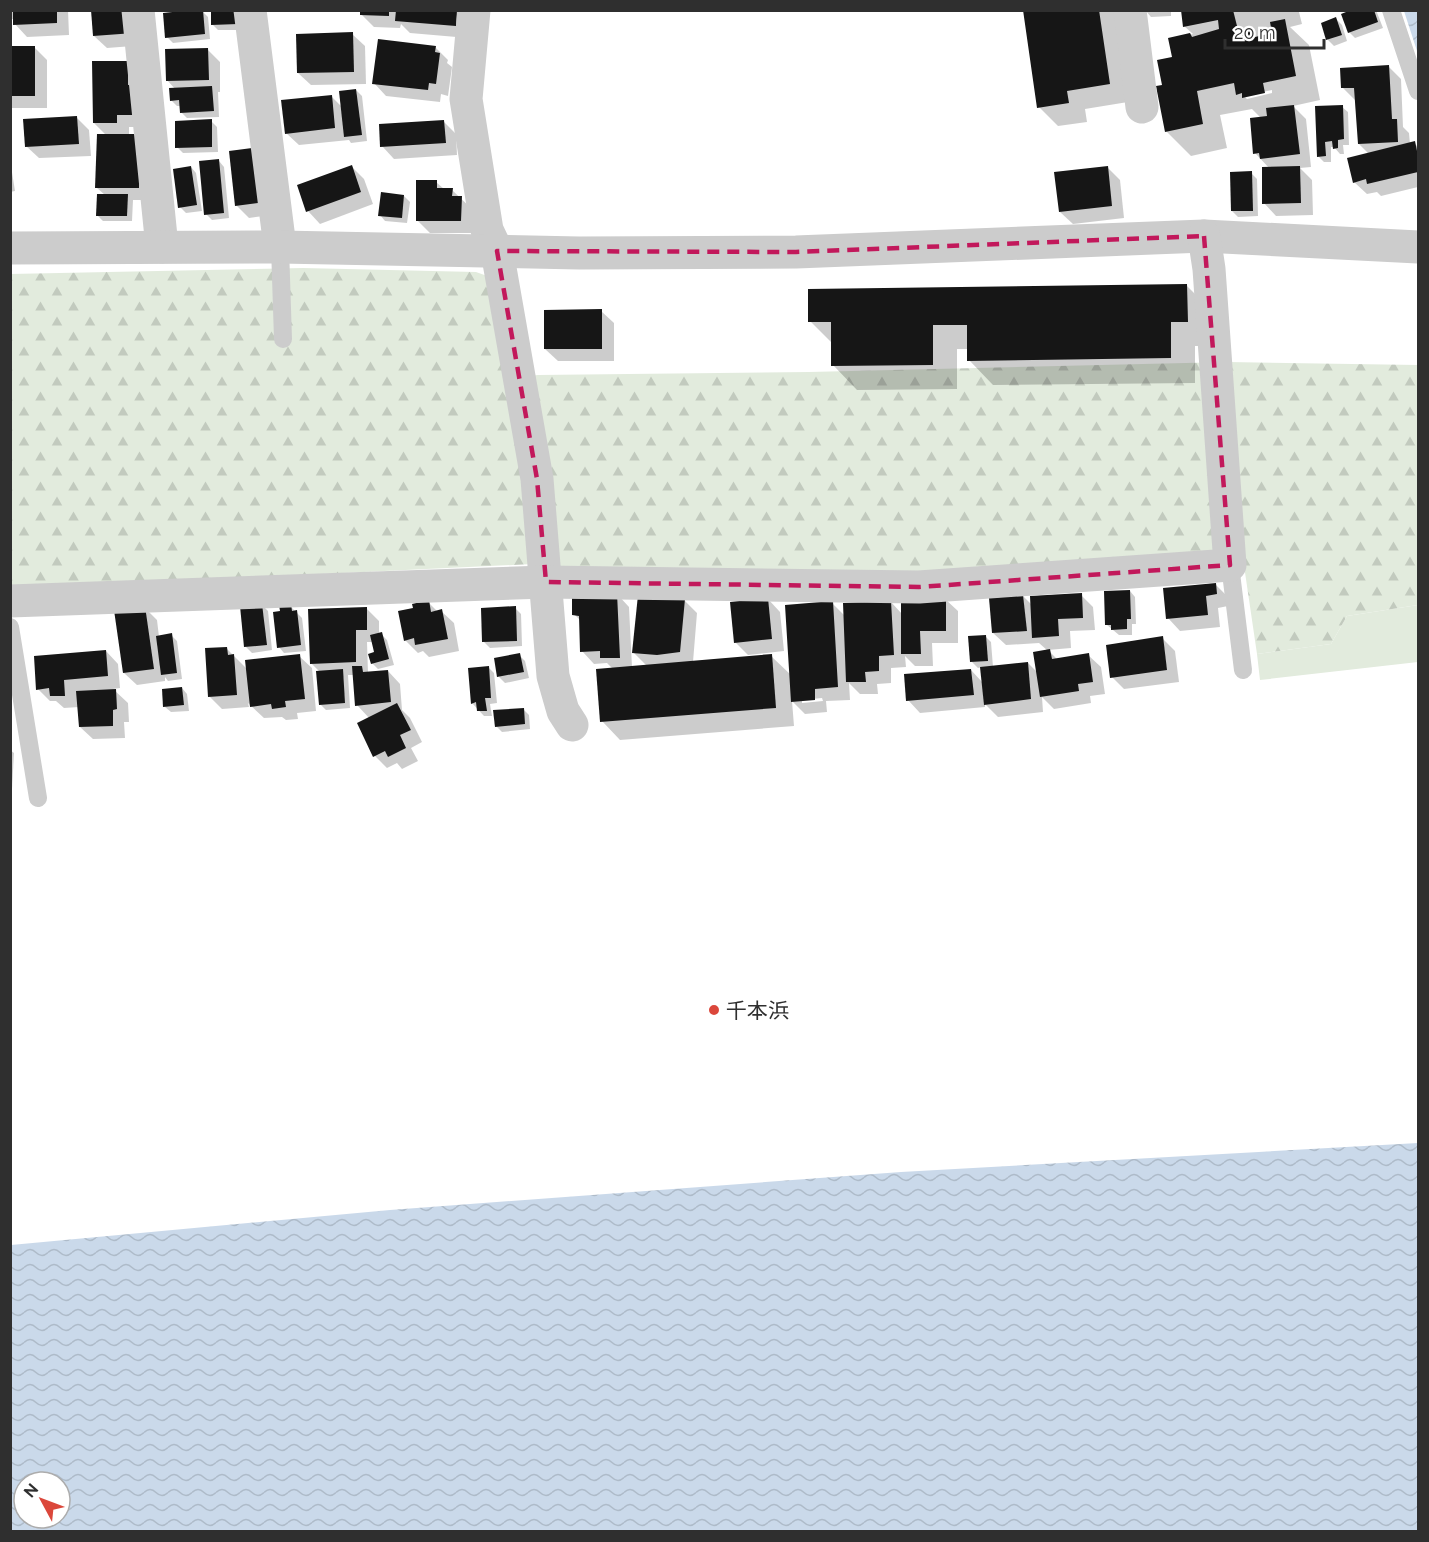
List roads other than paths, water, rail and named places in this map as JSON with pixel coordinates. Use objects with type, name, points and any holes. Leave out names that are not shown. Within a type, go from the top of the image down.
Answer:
[{"type":"street","points":[[138,10],[162,247]]},
{"type":"street","points":[[250,10],[280,247]]},
{"type":"street","points":[[474,10],[465,99],[487,230],[497,251],[537,479],[553,676],[563,711],[572,725]]},
{"type":"street","points":[[1130,10],[1142,107]]},
{"type":"street","points":[[10,248],[280,247],[579,253],[796,252],[1204,236],[1419,247]]},
{"type":"street","points":[[10,601],[546,582],[919,587],[1230,565],[1209,269],[1204,236]]},
{"type":"lane","points":[[1391,10],[1419,91]]},
{"type":"lane","points":[[280,247],[283,339]]},
{"type":"lane","points":[[1230,565],[1243,670]]},
{"type":"lane","points":[[10,627],[38,798]]},
{"type":"water","points":[[1404,11],[1418,11],[1418,54]]},
{"type":"water","points":[[1418,1143],[1418,1531],[11,1531],[11,1245],[390,1210],[901,1172]]},
{"type":"place","name":"千本浜","points":[[714,1010]]}]
